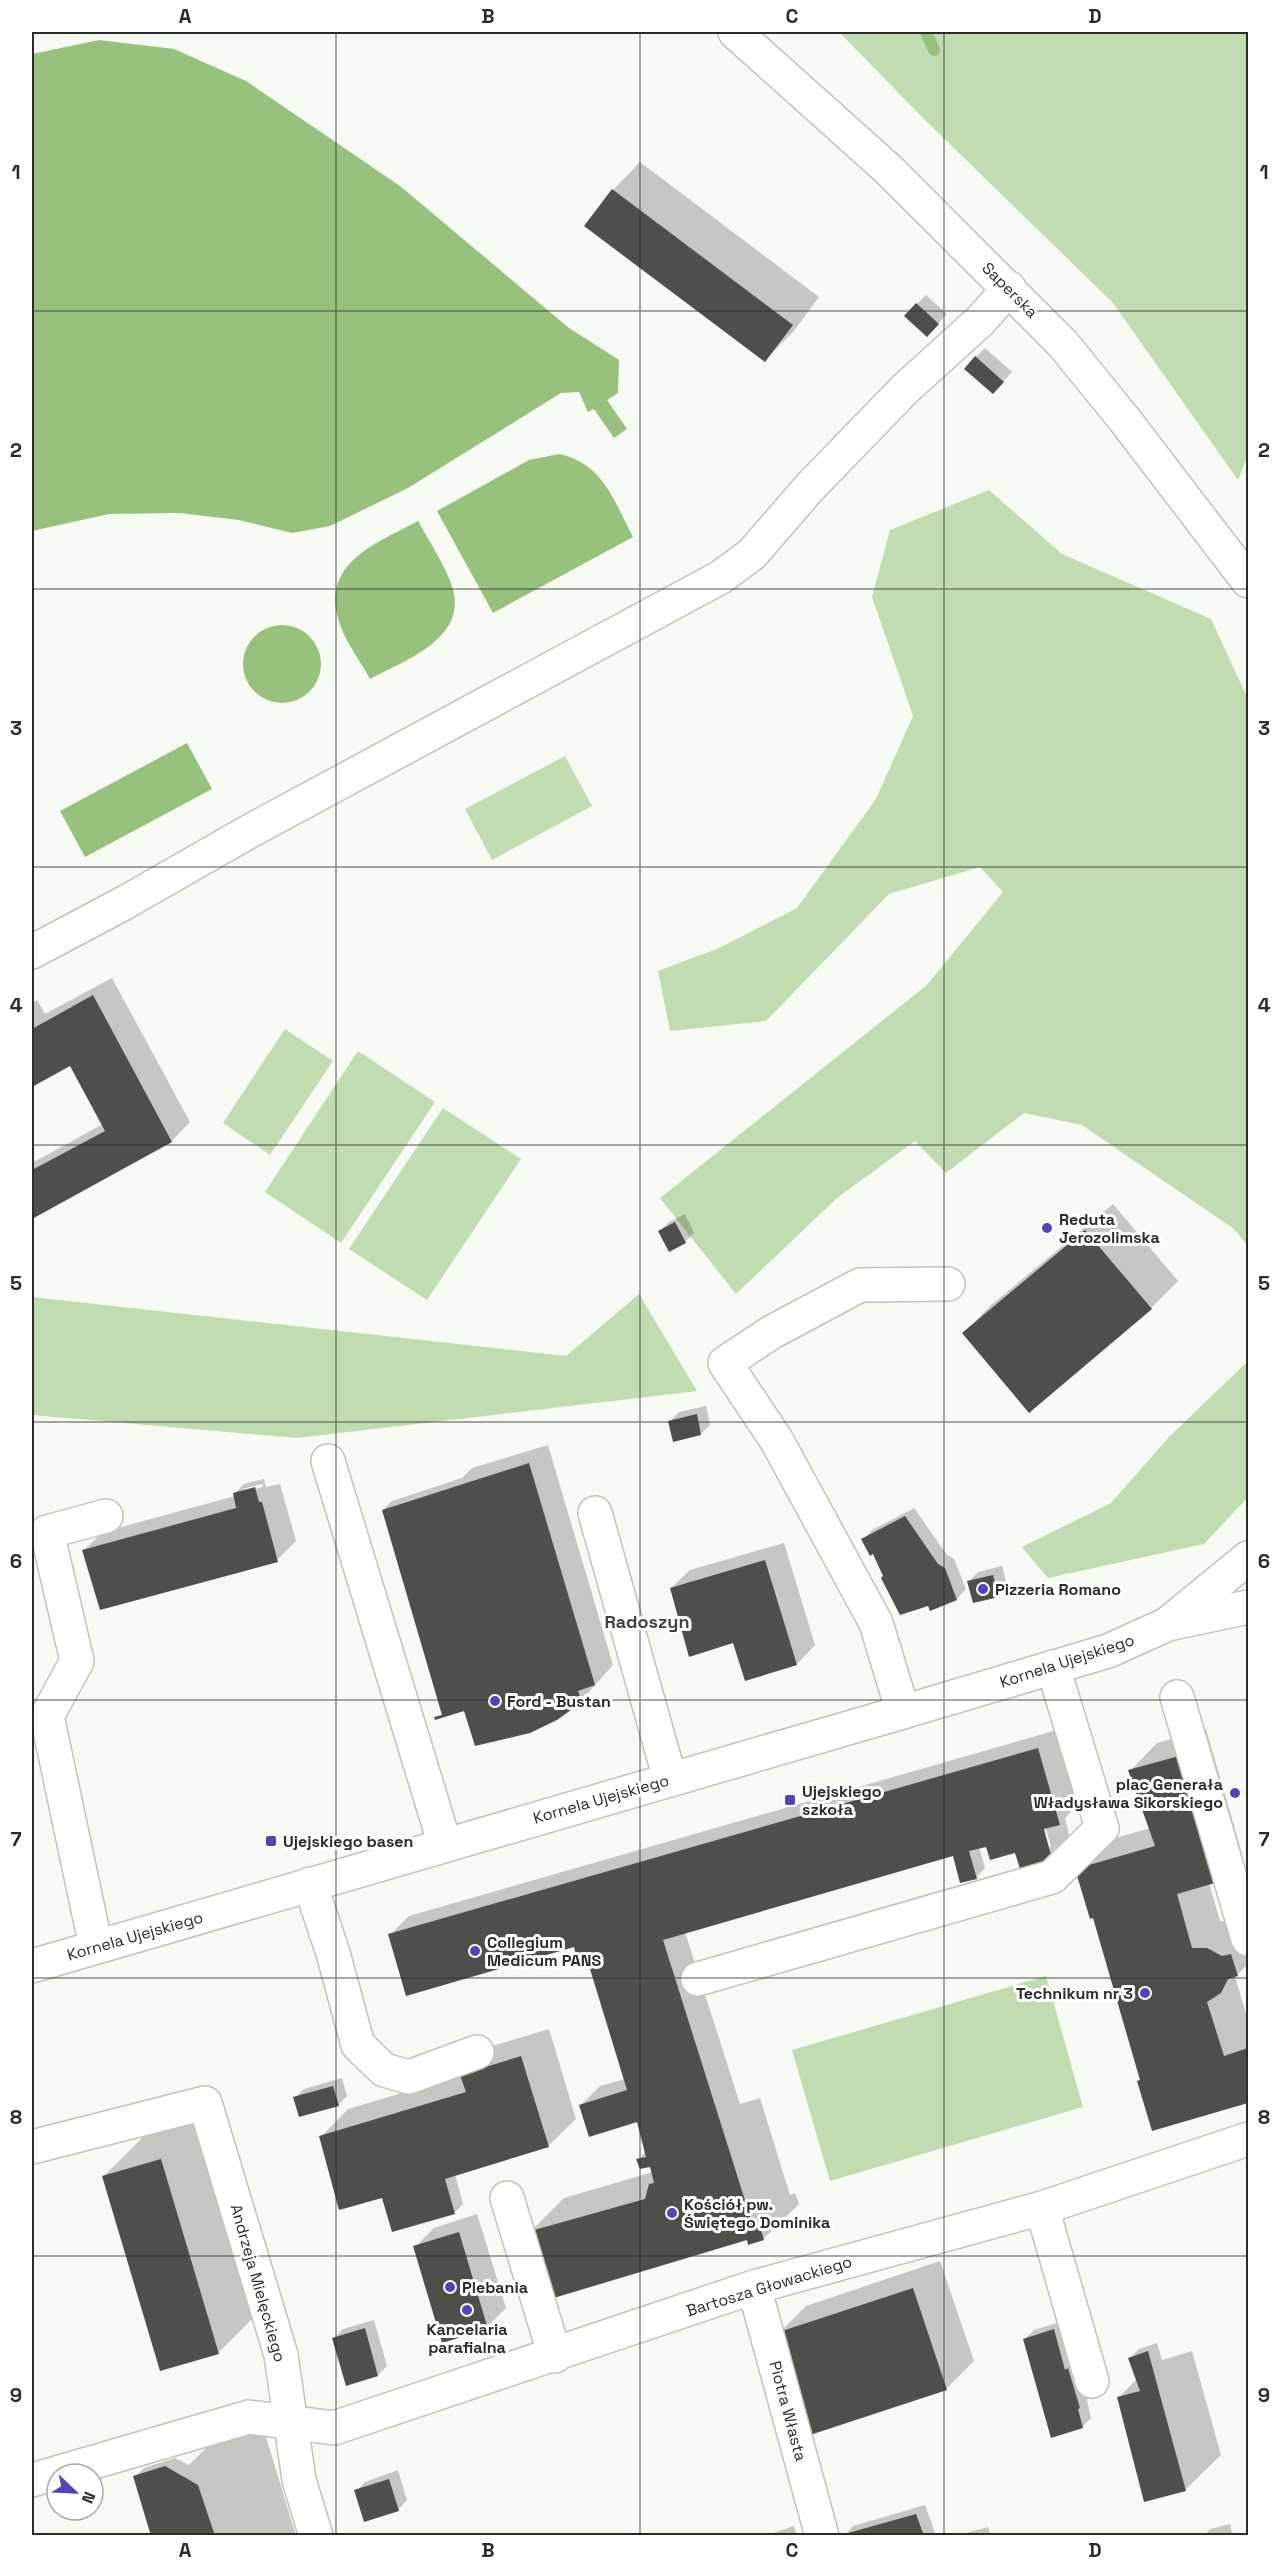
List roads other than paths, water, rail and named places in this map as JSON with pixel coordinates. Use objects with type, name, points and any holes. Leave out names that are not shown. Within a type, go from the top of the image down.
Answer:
[{"type":"street","name":"Saperska","points":[[735,32],[889,170],[1063,344],[1245,565]]},
{"type":"street","points":[[32,952],[126,902],[250,831],[721,577],[752,554],[809,488],[905,389],[981,320],[1009,288]]},
{"type":"street","points":[[903,1712],[876,1623],[777,1441],[725,1363],[772,1332],[860,1285],[948,1284]]},
{"type":"street","points":[[328,1461],[445,1845]]},
{"type":"street","points":[[595,1513],[670,1779]]},
{"type":"street","points":[[96,1947],[47,1716],[77,1661],[47,1532],[106,1516]]},
{"type":"street","name":"Kornela Ujejskiego","points":[[1168,1624],[1248,1558]]},
{"type":"street","name":"Kornela Ujejskiego","points":[[32,1966],[1053,1667],[1108,1650],[1168,1624],[1248,1607]]},
{"type":"street","points":[[698,1979],[1052,1877],[1102,1828],[1053,1667]]},
{"type":"street","points":[[1177,1697],[1248,1939]]},
{"type":"street","points":[[310,1884],[333,1953],[358,2045],[384,2070],[409,2077],[477,2052]]},
{"type":"street","name":"Andrzeja Mielęckiego","points":[[32,2146],[205,2103],[281,2355],[299,2480],[316,2535]]},
{"type":"street","name":"Bartosza Głowackiego","points":[[32,2480],[249,2417],[334,2428],[555,2356],[754,2287],[1042,2208],[1248,2139]]},
{"type":"street","points":[[507,2198],[555,2356]]},
{"type":"street","points":[[1042,2208],[1092,2381]]},
{"type":"street","name":"Piotra Własta","points":[[754,2287],[822,2535]]},
{"type":"waterway","points":[[926,32],[934,50]]},
{"type":"place","name":"Reduta Jerozolimska","points":[[1047,1228]]},
{"type":"place","name":"Pizzeria Romano","points":[[983,1589]]},
{"type":"place","name":"Ford - Bustan","points":[[495,1701]]},
{"type":"place","name":"plac Generała Władysława Sikorskiego","points":[[1235,1793]]},
{"type":"place","name":"Ujejskiego szkoła","points":[[790,1800]]},
{"type":"place","name":"Ujejskiego basen","points":[[271,1841]]},
{"type":"place","name":"Collegium Medicum PANS","points":[[475,1951]]},
{"type":"place","name":"Technikum nr 3","points":[[1145,1993]]},
{"type":"place","name":"Kościół pw. Świętego Dominika","points":[[672,2213]]},
{"type":"place","name":"Plebania","points":[[450,2287]]},
{"type":"place","name":"Kancelaria parafialna","points":[[467,2310]]},
{"type":"district","name":"Radoszyn","points":[[647,1621]]}]
